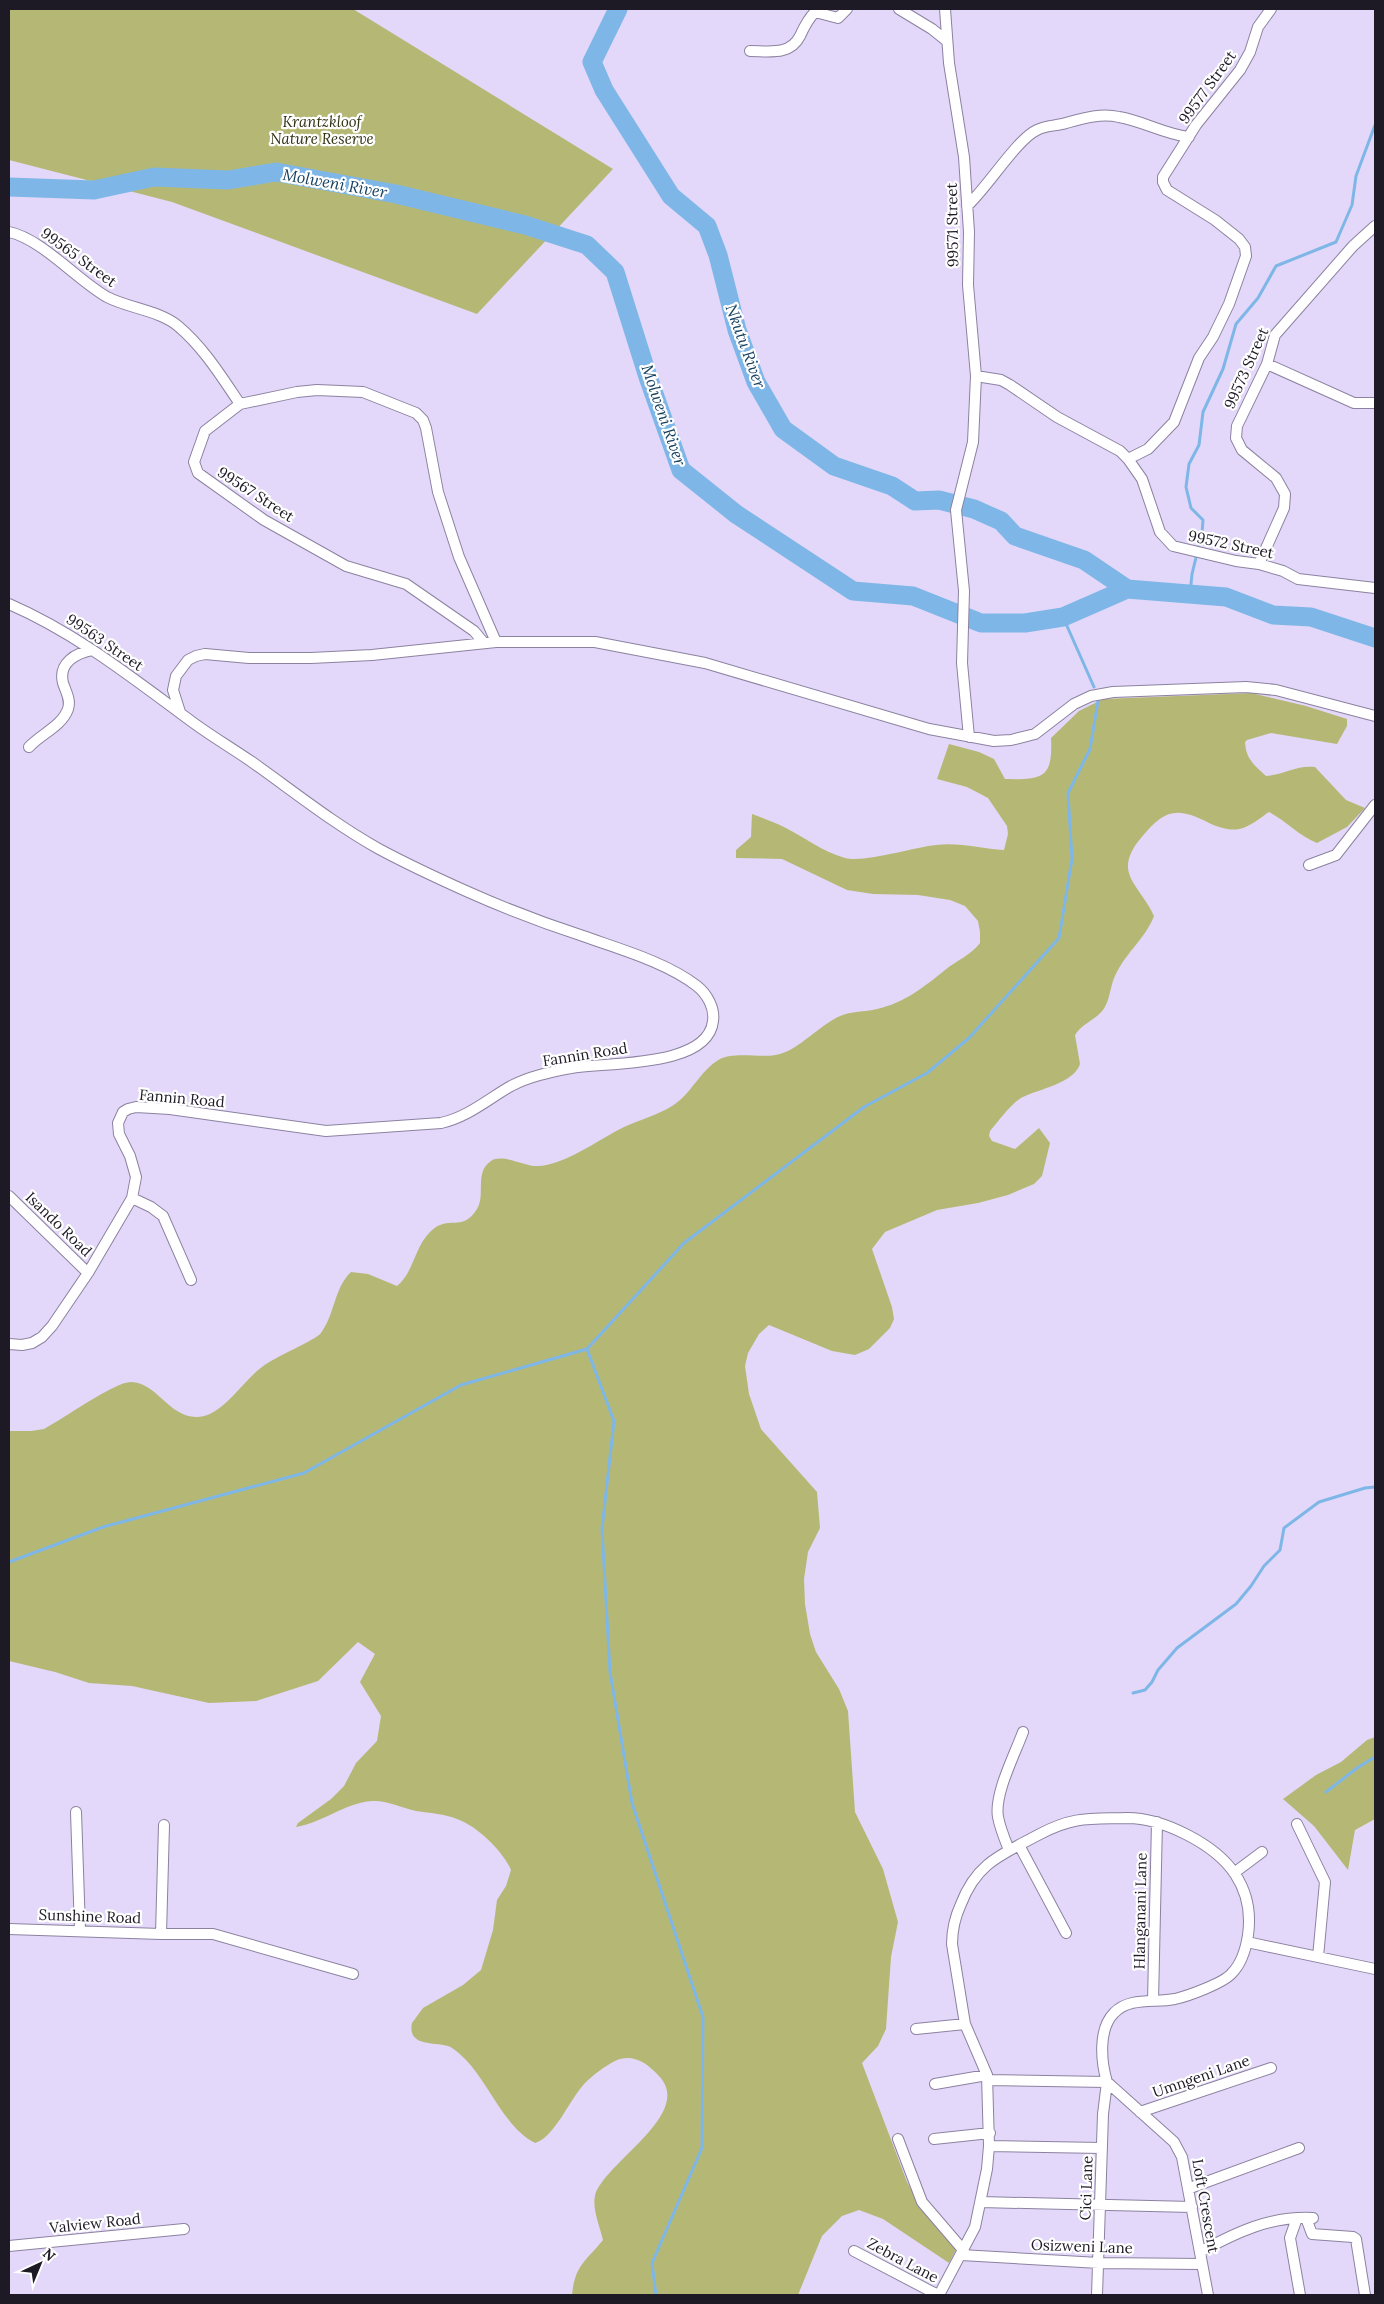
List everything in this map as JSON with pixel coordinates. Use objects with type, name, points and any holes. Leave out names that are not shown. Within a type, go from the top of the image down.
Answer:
[{"type":"street","points":[[750,51],[784,51],[798,40],[805,25],[815,12],[838,18],[847,9]]},
{"type":"street","points":[[899,9],[947,41]]},
{"type":"street","name":"99571 Street","points":[[944,9],[964,157],[968,285],[976,376],[973,442],[957,505],[964,612],[962,663],[969,737]]},
{"type":"street","name":"99577 Street","points":[[967,206],[979,195],[1020,143],[1034,131],[1042,128],[1082,118],[1110,116],[1189,137],[1240,70],[1250,52],[1258,27],[1271,9]]},
{"type":"street","points":[[1128,459],[1148,449],[1174,422],[1199,358],[1213,337],[1229,304],[1243,267],[1246,250],[1243,243],[1216,220],[1174,196],[1164,187],[1163,177],[1189,137]]},
{"type":"street","name":"99573 Street","points":[[1259,564],[1284,508],[1285,494],[1276,478],[1242,450],[1237,443],[1236,432],[1240,417],[1267,364],[1275,336],[1353,246],[1375,226]]},
{"type":"street","name":"99565 Street","points":[[9,232],[27,238],[107,296],[176,324],[208,357],[240,404]]},
{"type":"street","points":[[1267,364],[1354,403],[1375,402]]},
{"type":"street","name":"99572 Street","points":[[976,376],[1001,380],[1057,417],[1111,445],[1128,459],[1142,479],[1160,532],[1173,546],[1236,561],[1259,564],[1283,571],[1298,579],[1375,588]]},
{"type":"street","name":"99567 Street","points":[[484,643],[474,631],[406,584],[346,566],[264,520],[198,473],[194,462],[204,431],[240,404],[297,392],[344,390],[369,394],[416,413],[423,420],[426,428],[438,492],[459,557],[496,642]]},
{"type":"street","name":"99563 Street","points":[[9,604],[45,621],[92,650],[180,713]]},
{"type":"street","points":[[180,713],[173,690],[176,676],[188,660],[206,654],[249,658],[311,658],[496,642],[595,642],[696,661],[928,729],[994,741],[1012,740],[1035,734],[1074,704],[1091,696],[1113,692],[1246,687],[1276,690],[1375,716]]},
{"type":"street","points":[[30,747],[59,722],[68,710],[69,700],[62,676],[65,666],[77,655],[92,650]]},
{"type":"street","name":"Fannin Road","points":[[9,1344],[22,1346],[42,1337],[66,1308],[132,1198],[135,1190],[134,1172],[130,1156],[119,1134],[118,1123],[123,1112],[128,1109],[136,1107],[170,1109],[326,1131],[441,1123],[460,1118],[512,1086],[542,1074],[572,1068],[651,1059],[691,1050],[700,1044],[713,1024],[710,1003],[698,987],[685,979],[629,952],[502,907],[378,848],[298,796],[180,713]]},
{"type":"street","points":[[1309,865],[1336,855],[1375,805]]},
{"type":"street","name":"Isando Road","points":[[9,1196],[88,1273]]},
{"type":"street","points":[[132,1198],[152,1207],[163,1216],[191,1280]]},
{"type":"street","points":[[1009,1850],[998,1817],[998,1808],[1023,1732]]},
{"type":"street","points":[[76,1812],[80,1930]]},
{"type":"street","points":[[935,2084],[988,2077],[1108,2082],[1105,2074],[1103,2034],[1107,2021],[1114,2012],[1124,2006],[1174,1999],[1226,1979],[1234,1972],[1247,1942],[1249,1920],[1246,1900],[1234,1873],[1200,1844],[1174,1828],[1157,1822],[1133,1818],[1071,1820],[1060,1824],[1009,1850],[984,1866],[975,1876],[967,1888],[952,1931],[953,1954],[965,2024],[988,2077],[989,2146],[981,2202],[975,2227],[963,2253],[939,2295]]},
{"type":"street","name":"Hlanganani Lane","points":[[1153,2001],[1157,1822]]},
{"type":"street","points":[[1297,1824],[1325,1882],[1318,1957]]},
{"type":"street","points":[[161,1929],[164,1825]]},
{"type":"street","points":[[1020,1845],[1066,1933]]},
{"type":"street","points":[[1234,1873],[1262,1852]]},
{"type":"street","name":"Sunshine Road","points":[[9,1929],[161,1929],[213,1934],[353,1974]]},
{"type":"street","points":[[1247,1942],[1375,1969]]},
{"type":"street","points":[[916,2029],[965,2024]]},
{"type":"street","name":"Umngeni Lane","points":[[1140,2112],[1271,2068]]},
{"type":"street","name":"Loft Crescent","points":[[1108,2082],[1178,2148],[1185,2166],[1190,2188],[1201,2264],[1208,2295]]},
{"type":"street","name":"Cici Lane","points":[[1097,2295],[1102,2148],[1108,2082]]},
{"type":"street","points":[[934,2139],[990,2133]]},
{"type":"street","points":[[898,2139],[922,2202],[963,2253]]},
{"type":"street","points":[[989,2146],[1102,2148]]},
{"type":"street","points":[[1190,2188],[1300,2148]]},
{"type":"street","points":[[981,2202],[1192,2207]]},
{"type":"street","points":[[1200,2252],[1258,2224],[1276,2219],[1305,2218]]},
{"type":"street","points":[[1300,2295],[1290,2238],[1305,2218]]},
{"type":"street","points":[[1305,2218],[1312,2234],[1353,2237],[1356,2239],[1365,2295]]},
{"type":"street","name":"Valview Road","points":[[9,2246],[184,2229]]},
{"type":"street","name":"Zebra Lane","points":[[854,2251],[939,2295]]},
{"type":"street","name":"Osizweni Lane","points":[[963,2253],[1098,2263],[1201,2264]]},
{"type":"green space","name":"Krantzkloof Nature Reserve","points":[[9,9],[353,9],[613,169],[477,314],[172,202],[9,160]]},
{"type":"green space","points":[[1251,693],[1306,706],[1347,719],[1347,726],[1337,744],[1271,733],[1247,740],[1245,742],[1247,753],[1251,761],[1266,776],[1296,768],[1315,767],[1346,800],[1365,808],[1347,827],[1317,843],[1269,812],[1243,828],[1235,829],[1220,827],[1188,814],[1179,813],[1164,816],[1157,821],[1135,846],[1130,854],[1128,864],[1131,878],[1154,916],[1150,925],[1117,971],[1103,1010],[1075,1035],[1080,1064],[1076,1071],[1064,1081],[1023,1097],[1010,1108],[990,1131],[989,1136],[992,1141],[1015,1149],[1039,1128],[1050,1143],[1042,1176],[1034,1184],[1008,1195],[978,1203],[937,1210],[885,1232],[872,1249],[892,1307],[894,1319],[890,1328],[869,1349],[855,1355],[832,1351],[769,1325],[759,1334],[748,1353],[745,1366],[749,1394],[761,1429],[817,1492],[820,1528],[808,1552],[804,1579],[805,1604],[810,1634],[816,1652],[839,1689],[848,1711],[855,1812],[883,1869],[898,1922],[891,1957],[886,2029],[878,2046],[862,2063],[907,2182],[925,2214],[957,2248],[949,2263],[883,2219],[859,2210],[842,2216],[822,2236],[798,2295],[572,2295],[578,2270],[603,2240],[594,2201],[601,2183],[644,2138],[657,2122],[666,2105],[667,2090],[658,2075],[646,2064],[633,2059],[623,2058],[611,2063],[585,2083],[555,2126],[535,2143],[515,2127],[474,2070],[460,2054],[448,2046],[423,2042],[414,2036],[412,2023],[423,2008],[463,1985],[481,1970],[493,1930],[497,1900],[506,1886],[511,1870],[496,1847],[465,1822],[448,1816],[416,1811],[383,1802],[372,1801],[352,1805],[315,1822],[296,1827],[298,1823],[331,1799],[344,1786],[356,1763],[377,1741],[381,1716],[360,1682],[375,1654],[358,1642],[318,1681],[256,1701],[209,1703],[132,1686],[89,1683],[55,1672],[9,1661],[9,1431],[44,1429],[101,1394],[131,1382],[149,1388],[183,1414],[193,1417],[212,1413],[220,1408],[255,1372],[321,1333],[326,1326],[341,1286],[351,1272],[368,1274],[397,1286],[407,1274],[420,1245],[430,1232],[443,1224],[466,1220],[477,1209],[481,1197],[481,1177],[486,1166],[491,1161],[508,1159],[533,1166],[543,1166],[566,1159],[624,1127],[672,1106],[685,1096],[707,1069],[720,1059],[741,1055],[766,1056],[780,1054],[795,1047],[840,1016],[877,1009],[905,999],[968,955],[980,943],[978,921],[965,906],[950,900],[918,895],[873,894],[847,890],[782,859],[736,858],[736,850],[751,837],[752,814],[780,825],[821,848],[845,858],[865,858],[945,844],[1004,850],[1008,834],[1007,826],[988,798],[967,787],[937,779],[949,744],[979,752],[994,759],[1005,779],[1028,779],[1043,774],[1047,769],[1050,761],[1051,738],[1079,711],[1103,699]]},
{"type":"green space","points":[[1375,1737],[1375,1819],[1355,1830],[1348,1870],[1314,1826],[1283,1799],[1316,1775],[1341,1762],[1367,1740]]},
{"type":"waterway","name":"Nkutu River","points":[[618,9],[592,62],[604,90],[671,196],[707,226],[718,255],[737,330],[756,382],[783,429],[834,466],[892,486],[915,501],[939,500],[974,509],[1001,521],[1015,536],[1084,560],[1127,589]]},
{"type":"waterway","points":[[1190,594],[1203,520],[1191,508],[1186,487],[1189,464],[1199,445],[1203,412],[1223,369],[1236,324],[1258,298],[1276,266],[1336,242],[1352,205],[1356,176],[1375,125]]},
{"type":"waterway","name":"Molweni River","points":[[9,187],[94,190],[154,177],[228,180],[276,172],[396,194],[525,225],[587,245],[615,272],[648,377],[681,470],[736,514],[853,591],[913,596],[981,623],[1025,623],[1063,617],[1127,589],[1226,597],[1273,615],[1311,617],[1375,638]]},
{"type":"waterway","points":[[1063,617],[1094,687]]},
{"type":"waterway","points":[[9,1562],[103,1527],[304,1473],[461,1385],[587,1349],[684,1243],[864,1107],[927,1073],[969,1038],[1059,938],[1072,859],[1068,793],[1090,749],[1098,701]]},
{"type":"waterway","points":[[587,1349],[614,1421],[602,1529],[610,1672],[632,1803],[703,2017],[702,2148],[652,2263],[656,2295]]},
{"type":"waterway","points":[[1133,1693],[1145,1690],[1152,1682],[1158,1670],[1177,1648],[1236,1604],[1264,1566],[1280,1550],[1284,1528],[1319,1502],[1365,1488],[1375,1487]]},
{"type":"waterway","points":[[1326,1792],[1357,1768],[1375,1757]]}]
